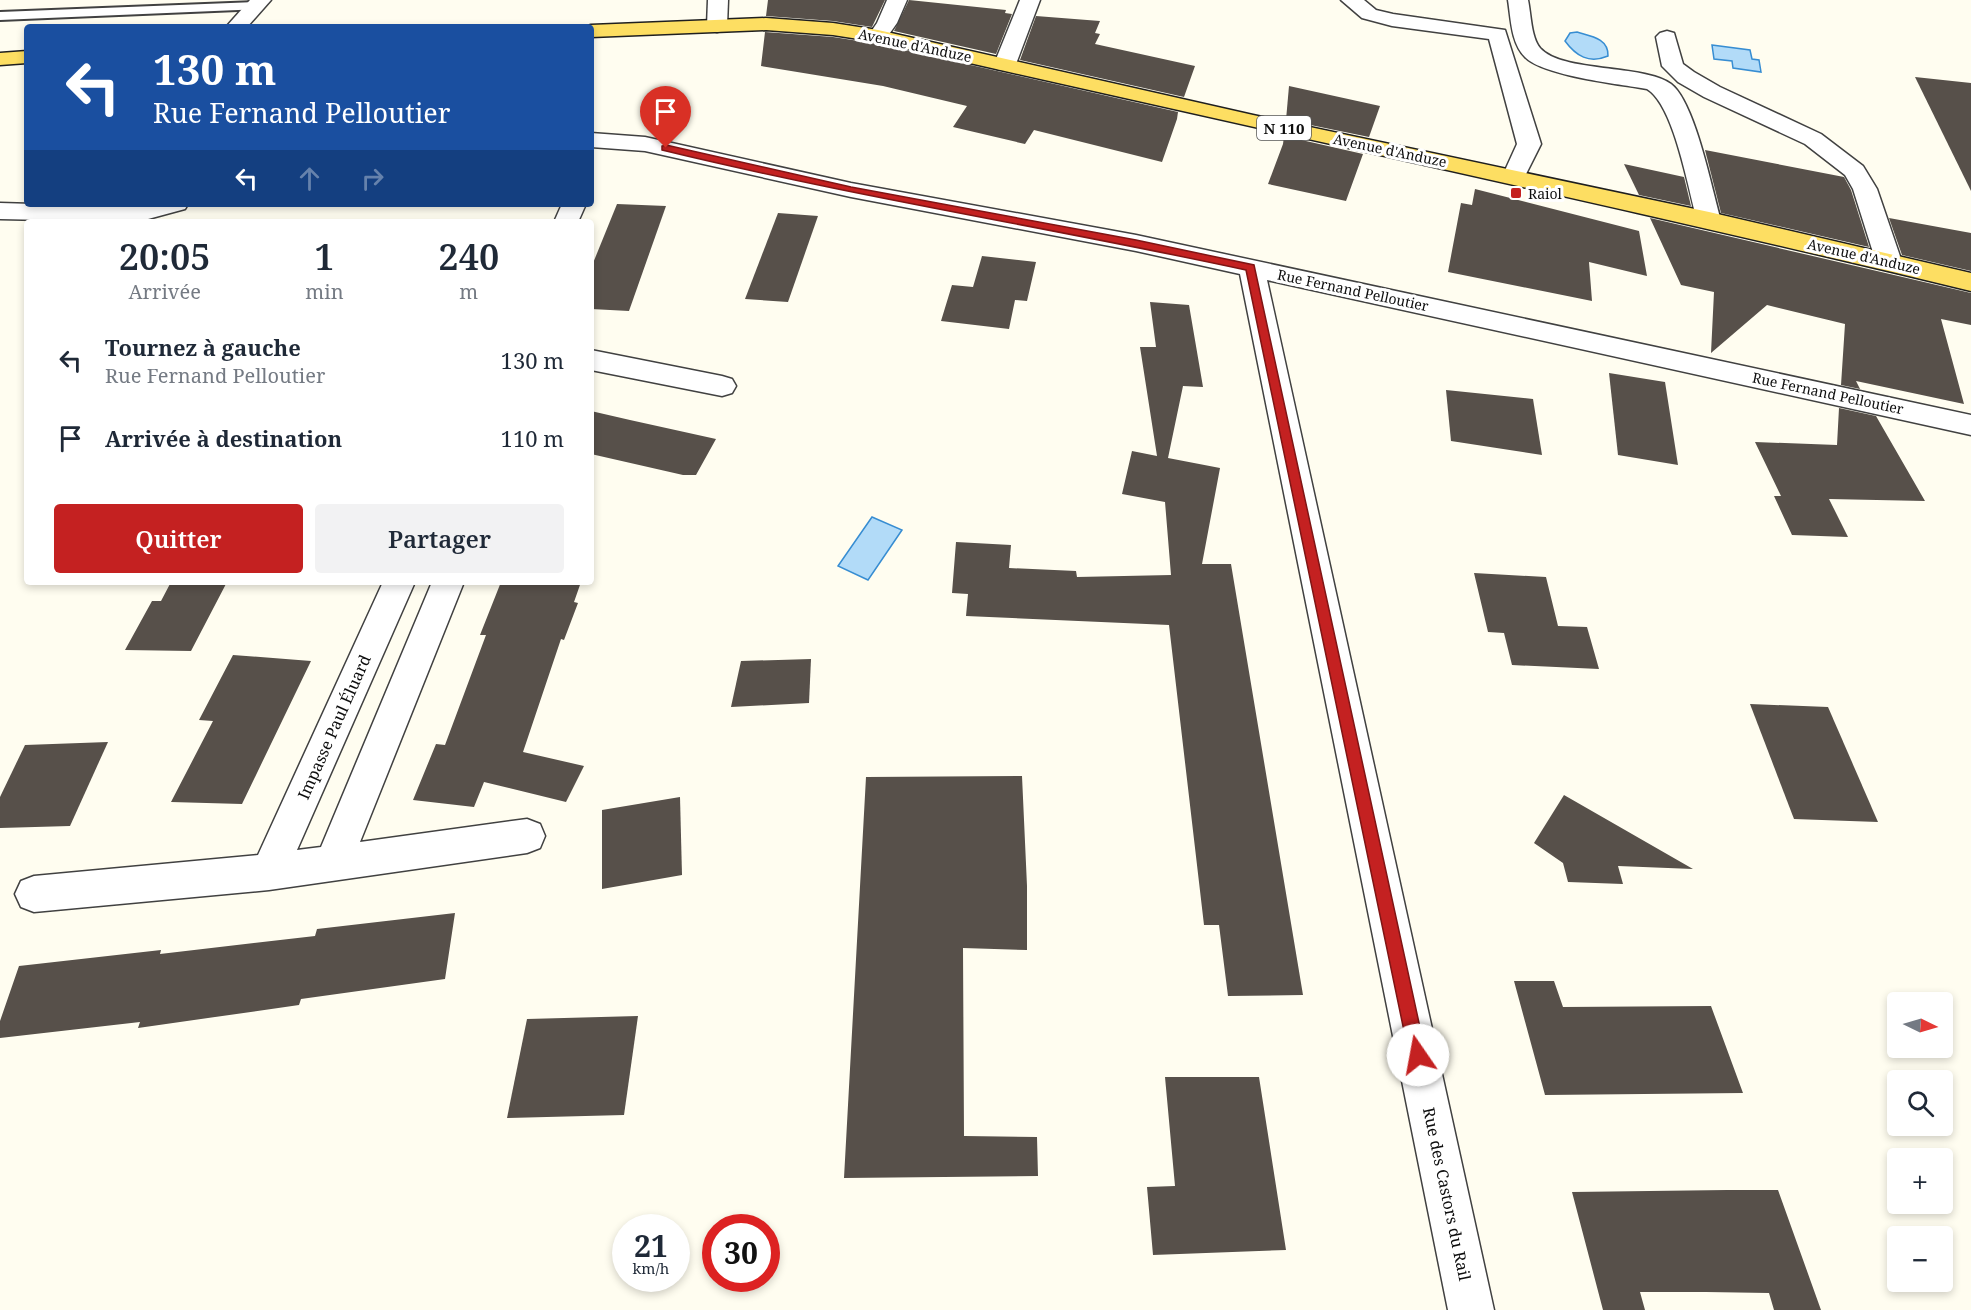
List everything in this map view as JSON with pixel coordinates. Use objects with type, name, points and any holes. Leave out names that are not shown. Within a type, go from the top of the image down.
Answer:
[{"type":"main road","name":"Avenue d'Anduze","points":[[594,32],[766,24],[833,29],[878,36],[1253,122],[1709,220],[1971,282]]},
{"type":"main road","points":[[0,59],[24,57]]},
{"type":"street","points":[[717,26],[718,0]]},
{"type":"street","points":[[878,36],[887,23],[897,0]]},
{"type":"street","points":[[1005,64],[1030,0]]},
{"type":"street","points":[[1352,0],[1369,14],[1384,18],[1498,34],[1529,144],[1514,177]]},
{"type":"street","points":[[1518,0],[1527,44],[1534,56],[1550,64],[1653,83],[1665,90],[1680,116],[1709,220]]},
{"type":"street","points":[[239,24],[258,3]]},
{"type":"street","points":[[1666,37],[1673,66],[1686,77],[1712,92],[1813,139],[1855,171],[1866,189],[1889,262]]},
{"type":"street","name":"Rue Fernand Pelloutier","points":[[597,140],[645,144],[851,190],[1136,243],[1971,425]]},
{"type":"street","points":[[0,211],[134,215],[165,207]]},
{"type":"street","name":"Rue des Castors du Rail","points":[[1251,267],[1471,1310]]},
{"type":"street","points":[[594,361],[722,386]]},
{"type":"street","name":"Impasse Paul Éluard","points":[[269,872],[398,585]]},
{"type":"street","points":[[333,863],[447,585]]},
{"type":"street","points":[[34,894],[269,872],[527,836]]},
{"type":"lane","points":[[0,16],[258,3]]},
{"type":"water","points":[[1577,32],[1602,42],[1608,56],[1589,59],[1574,51],[1565,41],[1570,33]]},
{"type":"water","points":[[1712,45],[1750,50],[1752,59],[1759,60],[1761,72],[1733,68],[1732,61],[1714,59]]},
{"type":"water","points":[[872,517],[902,530],[868,580],[838,566]]},
{"type":"building","points":[[768,0],[885,0],[872,27],[833,21],[766,16]]},
{"type":"building","points":[[909,0],[1006,10],[1005,13],[1012,14],[996,54],[894,31]]},
{"type":"building","points":[[1036,16],[1100,21],[1095,33],[1100,34],[1095,44],[1195,66],[1184,97],[1020,60]]},
{"type":"building","points":[[765,32],[833,37],[878,44],[1178,112],[1177,119],[1162,162],[1034,130],[1025,144],[953,127],[967,106],[883,86],[761,66]]},
{"type":"building","points":[[1915,77],[1971,83],[1971,191]]},
{"type":"building","points":[[1289,86],[1380,106],[1369,137],[1286,120]]},
{"type":"building","points":[[1284,136],[1363,154],[1346,201],[1268,184]]},
{"type":"building","points":[[1705,150],[1844,177],[1851,190],[1869,247],[1721,213]]},
{"type":"building","points":[[1624,164],[1684,177],[1691,206],[1639,195]]},
{"type":"building","points":[[1475,189],[1639,231],[1647,276],[1589,262],[1592,301],[1448,272],[1461,203],[1472,205]]},
{"type":"building","points":[[617,204],[666,206],[629,311],[594,309],[594,261]]},
{"type":"building","points":[[778,213],[818,216],[788,302],[745,299]]},
{"type":"building","points":[[1650,218],[1971,293],[1971,325],[1941,319],[1964,404],[1856,381],[1860,389],[1841,385],[1845,324],[1767,305],[1711,353],[1714,292],[1681,285]]},
{"type":"building","points":[[1889,218],[1971,233],[1971,271],[1902,255]]},
{"type":"building","points":[[982,256],[1036,262],[1027,301],[1015,300],[1009,329],[941,321],[952,285],[973,287]]},
{"type":"building","points":[[1150,302],[1189,305],[1203,387],[1183,386],[1168,458],[1220,468],[1202,564],[1231,564],[1303,995],[1228,996],[1219,925],[1204,925],[1169,625],[966,616],[968,594],[952,593],[956,542],[1011,545],[1009,568],[1076,571],[1077,577],[1171,575],[1165,502],[1122,494],[1132,451],[1157,456],[1140,347],[1156,347]]},
{"type":"building","points":[[1609,373],[1665,382],[1678,465],[1618,455]]},
{"type":"building","points":[[1446,390],[1533,399],[1542,455],[1451,441]]},
{"type":"building","points":[[1839,408],[1876,416],[1925,501],[1829,499],[1848,537],[1792,535],[1774,496],[1781,496],[1755,442],[1837,445]]},
{"type":"building","points":[[594,412],[716,439],[696,475],[683,475],[594,455]]},
{"type":"building","points":[[1474,573],[1546,577],[1558,626],[1587,627],[1599,669],[1512,665],[1504,633],[1488,632]]},
{"type":"building","points":[[169,585],[225,585],[191,651],[125,650],[152,601],[161,601]]},
{"type":"building","points":[[500,585],[580,585],[574,602],[578,603],[564,640],[561,639],[523,752],[584,766],[566,802],[484,782],[474,807],[413,800],[436,744],[445,745],[486,635],[480,635]]},
{"type":"building","points":[[233,655],[311,661],[242,804],[171,802],[213,721],[199,720]]},
{"type":"building","points":[[811,659],[809,703],[731,707],[741,661]]},
{"type":"building","points":[[1750,704],[1828,707],[1878,822],[1794,819]]},
{"type":"building","points":[[108,742],[70,826],[0,828],[0,797],[25,745]]},
{"type":"building","points":[[1022,776],[1027,886],[1027,950],[963,948],[964,1136],[1037,1137],[1038,1176],[844,1178],[866,777]]},
{"type":"building","points":[[1564,795],[1693,869],[1618,866],[1623,884],[1568,882],[1563,863],[1534,843]]},
{"type":"building","points":[[680,797],[682,875],[602,889],[602,810]]},
{"type":"building","points":[[455,913],[445,979],[301,999],[299,1005],[138,1028],[140,1022],[0,1038],[0,1021],[19,966],[161,950],[160,954],[315,936],[317,929]]},
{"type":"building","points":[[1514,981],[1554,981],[1563,1007],[1711,1006],[1743,1093],[1545,1095]]},
{"type":"building","points":[[638,1016],[624,1115],[507,1118],[527,1019]]},
{"type":"building","points":[[1165,1077],[1259,1077],[1286,1250],[1153,1255],[1147,1187],[1175,1186]]},
{"type":"building","points":[[1778,1190],[1821,1310],[1774,1310],[1769,1293],[1640,1292],[1645,1310],[1603,1310],[1572,1192]]},
{"type":"place","name":"Raiol","points":[[1516,193]]},
{"type":"route","points":[[666,148],[851,190],[1136,243],[1251,267],[1418,1055]]}]
